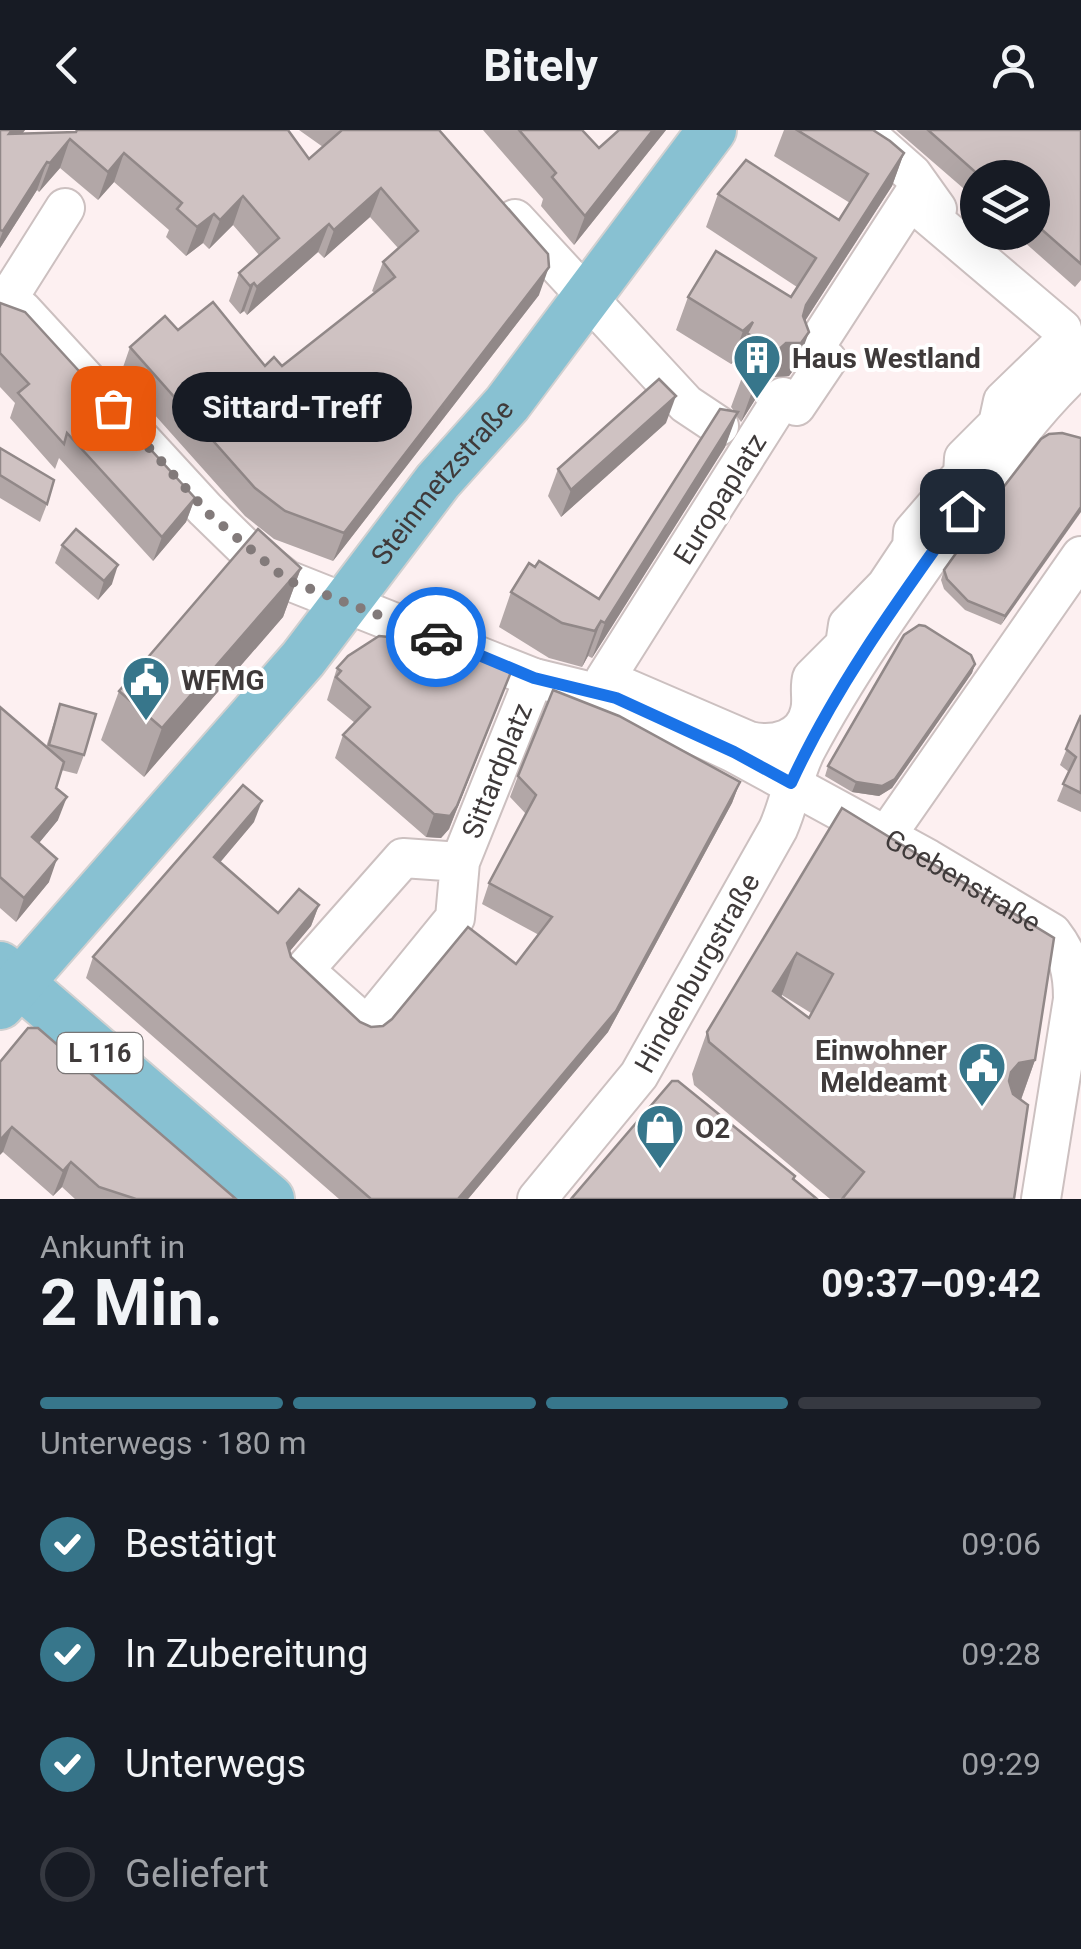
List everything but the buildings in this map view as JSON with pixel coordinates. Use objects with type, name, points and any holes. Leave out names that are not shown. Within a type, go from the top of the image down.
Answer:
[{"type":"main road","name":"Steinmetzstraße","points":[[6,985],[244,729],[347,603],[438,481],[506,404],[712,130]]},
{"type":"main road","name":"L 116","points":[[6,985],[270,1199]]},
{"type":"street","points":[[862,130],[912,174],[940,213],[1081,329]]},
{"type":"street","points":[[487,186],[560,271],[686,404],[719,426]]},
{"type":"street","name":"Europaplatz","points":[[912,197],[922,212],[1055,322],[1066,338],[1003,401],[1000,420],[964,458],[963,474],[913,532],[912,548],[886,586],[848,626],[845,645],[812,678],[810,713],[802,726],[778,743],[742,747],[605,679],[783,397],[796,406],[827,360],[813,350],[912,197]]},
{"type":"street","points":[[66,208],[2,302],[22,310],[219,506],[287,580],[534,678],[616,698],[799,767],[890,612],[1000,457],[1081,366]]},
{"type":"street","points":[[886,836],[1081,556]]},
{"type":"street","name":"Sittardplatz","points":[[460,862],[403,858],[304,970],[366,1026],[455,918],[460,862],[534,678]]},
{"type":"street","name":"Goebenstraße","points":[[799,767],[886,836],[1052,934],[1064,948],[1073,971],[1073,998],[1041,1199]]},
{"type":"street","name":"Hindenburgstraße","points":[[537,1199],[639,1076],[778,828],[799,767]]},
{"type":"street","points":[[639,1076],[669,1100]]},
{"type":"street","points":[[1016,1124],[1051,1142]]},
{"type":"way so far","points":[[113,408],[210,515],[287,580],[436,637]]},
{"type":"place","name":"Haus Westland","points":[[757,400]]},
{"type":"place","name":"Sittard-Treff","points":[[113,408]]},
{"type":"place","name":"WFMG","points":[[146,722]]},
{"type":"place","name":"Einwohner Meldeamt","points":[[982,1108]]},
{"type":"place","name":"O2","points":[[660,1170]]},
{"type":"route","points":[[436,637],[534,678],[616,698],[791,783],[865,651],[962,511]]}]
